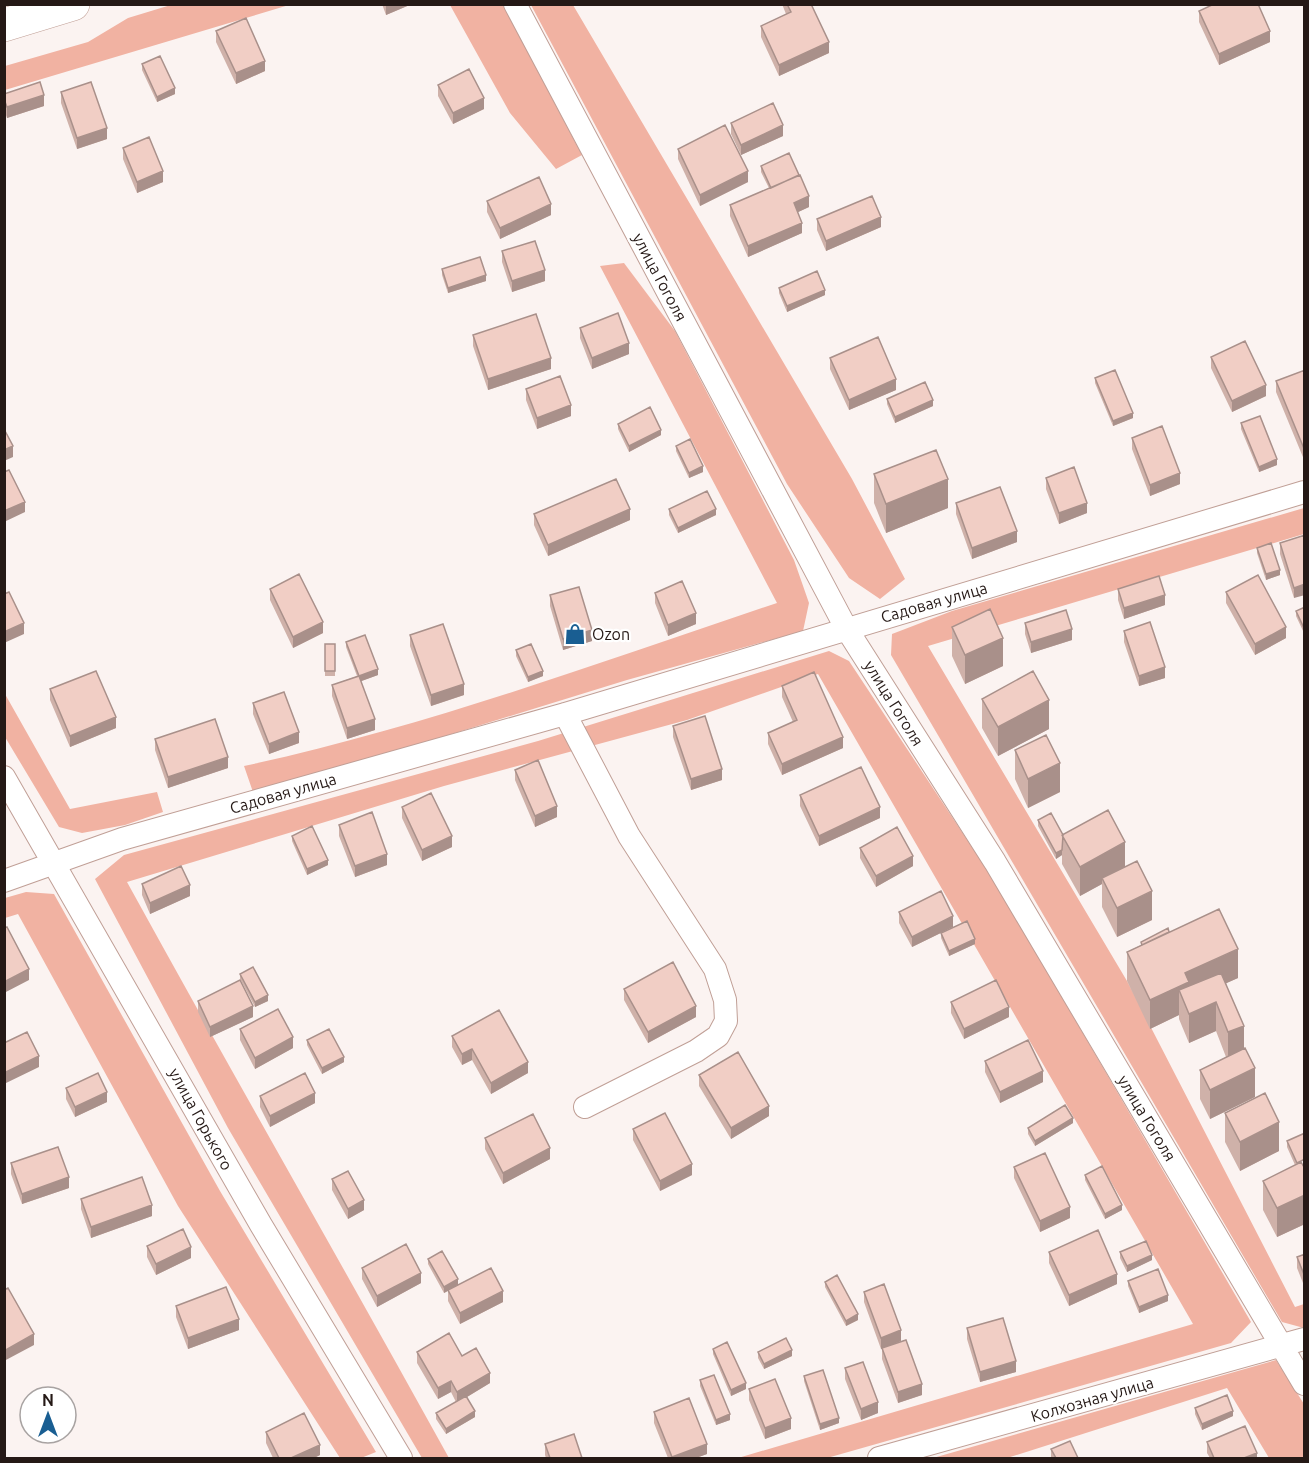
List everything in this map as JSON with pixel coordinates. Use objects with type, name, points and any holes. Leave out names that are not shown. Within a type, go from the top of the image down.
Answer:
[{"type":"street","points":[[4,25],[73,4]]},
{"type":"street","name":"улица Гоголя","points":[[515,4],[846,628],[995,862],[1305,1384]]},
{"type":"street","name":"Садовая улица","points":[[4,881],[122,839],[565,714],[1305,492]]},
{"type":"street","points":[[565,714],[629,836],[715,969],[725,1000],[726,1022],[718,1036],[696,1051],[585,1107]]},
{"type":"street","name":"улица Горького","points":[[4,777],[56,863],[261,1225],[401,1458]]},
{"type":"street","name":"Колхозная улица","points":[[879,1458],[1305,1339]]},
{"type":"shaded area","points":[[174,4],[289,5],[5,90],[5,66],[88,42],[128,18]]},
{"type":"shaded area","points":[[450,5],[503,5],[582,155],[556,169],[510,113]]},
{"type":"shaded area","points":[[531,5],[573,5],[852,479],[905,579],[880,599],[849,578],[787,484]]},
{"type":"shaded area","points":[[624,263],[675,331],[794,560],[809,603],[803,631],[627,680],[254,795],[244,766],[446,713],[777,603],[600,266]]},
{"type":"shaded area","points":[[1304,508],[1304,534],[928,646],[1127,981],[1295,1307],[1304,1304],[1304,1328],[1282,1322],[891,655],[892,634],[952,611]]},
{"type":"shaded area","points":[[829,651],[849,661],[995,882],[1251,1322],[1231,1343],[827,1458],[738,1458],[1193,1324],[818,674],[687,720],[444,786],[127,882],[449,1458],[422,1458],[228,1128],[95,879],[124,855],[538,741]]},
{"type":"shaded area","points":[[5,694],[70,809],[157,792],[163,812],[125,825],[82,833],[59,827],[5,737]]},
{"type":"shaded area","points":[[26,892],[54,894],[220,1191],[376,1452],[361,1458],[340,1458],[178,1206],[18,914],[5,918],[5,898]]},
{"type":"shaded area","points":[[1276,1360],[1304,1404],[1304,1458],[1269,1458],[1227,1388],[1007,1458],[933,1458]]},
{"type":"building","points":[[787,4],[811,4],[829,42],[779,65],[761,26],[791,12]]},
{"type":"building","points":[[1214,4],[1258,4],[1270,31],[1219,54],[1199,11]]},
{"type":"building","points":[[246,18],[265,61],[236,73],[216,31]]},
{"type":"building","points":[[160,56],[175,88],[157,97],[142,64]]},
{"type":"building","points":[[469,69],[484,98],[453,113],[438,85]]},
{"type":"building","points":[[40,82],[44,95],[7,107],[4,94]]},
{"type":"building","points":[[91,82],[107,128],[77,138],[61,92]]},
{"type":"building","points":[[773,103],[783,125],[741,145],[731,123]]},
{"type":"building","points":[[725,125],[748,171],[700,195],[678,149]]},
{"type":"building","points":[[149,137],[163,171],[137,182],[123,148]]},
{"type":"building","points":[[789,153],[799,175],[771,188],[761,166]]},
{"type":"building","points":[[800,175],[809,196],[794,203],[802,223],[748,246],[730,205]]},
{"type":"building","points":[[539,177],[551,204],[500,228],[487,201]]},
{"type":"building","points":[[872,196],[881,217],[826,241],[817,219]]},
{"type":"building","points":[[535,241],[545,270],[512,281],[502,251]]},
{"type":"building","points":[[480,257],[486,275],[448,288],[442,269]]},
{"type":"building","points":[[817,271],[825,290],[787,306],[779,288]]},
{"type":"building","points":[[618,313],[629,343],[592,358],[580,328]]},
{"type":"building","points":[[536,314],[551,358],[488,379],[473,335]]},
{"type":"building","points":[[878,337],[896,379],[849,400],[830,358]]},
{"type":"building","points":[[1245,341],[1266,385],[1232,401],[1211,357]]},
{"type":"building","points":[[1115,370],[1133,413],[1113,421],[1095,378]]},
{"type":"building","points":[[1305,370],[1305,451],[1276,381]]},
{"type":"building","points":[[560,376],[571,405],[537,418],[526,389]]},
{"type":"building","points":[[925,382],[933,400],[895,417],[887,399]]},
{"type":"building","points":[[650,407],[661,430],[629,446],[618,424]]},
{"type":"building","points":[[1260,416],[1277,459],[1259,467],[1241,423]]},
{"type":"building","points":[[1162,426],[1180,473],[1150,485],[1132,438]]},
{"type":"building","points":[[4,429],[13,446],[4,450]]},
{"type":"building","points":[[690,439],[703,466],[689,473],[676,446]]},
{"type":"building","points":[[936,450],[948,479],[886,504],[874,474]]},
{"type":"building","points":[[1074,467],[1087,503],[1059,513],[1046,478]]},
{"type":"building","points":[[9,470],[25,502],[4,511],[4,472]]},
{"type":"building","points":[[616,479],[630,509],[548,545],[534,514]]},
{"type":"building","points":[[1000,487],[1017,531],[972,548],[956,503]]},
{"type":"building","points":[[707,491],[716,509],[678,528],[669,509]]},
{"type":"building","points":[[1305,535],[1305,584],[1294,588],[1280,543]]},
{"type":"building","points":[[1271,543],[1280,570],[1266,574],[1257,548]]},
{"type":"building","points":[[299,574],[323,622],[293,637],[270,589]]},
{"type":"building","points":[[1258,575],[1286,627],[1255,644],[1226,592]]},
{"type":"building","points":[[1159,576],[1165,595],[1124,608],[1118,589]]},
{"type":"building","points":[[682,581],[696,613],[668,625],[655,593]]},
{"type":"building","points":[[579,587],[592,630],[563,639],[550,595]]},
{"type":"building","points":[[9,592],[24,623],[4,632],[4,594]]},
{"type":"building","points":[[1305,607],[1305,627],[1304,628],[1296,611]]},
{"type":"building","points":[[990,609],[1003,638],[965,655],[952,627]]},
{"type":"building","points":[[1066,610],[1072,629],[1031,642],[1025,623]]},
{"type":"building","points":[[1150,622],[1165,667],[1139,676],[1124,631]]},
{"type":"building","points":[[443,624],[464,684],[431,695],[410,635]]},
{"type":"building","points":[[365,635],[378,669],[359,676],[346,642]]},
{"type":"building","points":[[325,644],[335,644],[335,671],[325,671]]},
{"type":"building","points":[[531,644],[543,671],[528,677],[516,650]]},
{"type":"building","points":[[96,671],[116,717],[70,736],[50,689]]},
{"type":"building","points":[[1033,671],[1049,700],[998,727],[982,699]]},
{"type":"building","points":[[814,672],[843,737],[782,764],[768,733],[797,720],[782,686]]},
{"type":"building","points":[[359,676],[375,719],[347,728],[332,685]]},
{"type":"building","points":[[284,692],[299,732],[269,744],[253,703]]},
{"type":"building","points":[[705,716],[722,769],[691,779],[673,726]]},
{"type":"building","points":[[215,719],[228,757],[168,777],[155,739]]},
{"type":"building","points":[[1046,735],[1060,763],[1028,779],[1015,750]]},
{"type":"building","points":[[538,760],[557,806],[535,816],[515,770]]},
{"type":"building","points":[[861,767],[880,807],[819,836],[800,795]]},
{"type":"building","points":[[431,793],[452,836],[422,850],[402,807]]},
{"type":"building","points":[[1108,810],[1125,842],[1080,867],[1062,835]]},
{"type":"building","points":[[372,812],[387,854],[355,866],[339,825]]},
{"type":"building","points":[[1051,813],[1063,835],[1062,850],[1056,853],[1038,820]]},
{"type":"building","points":[[312,826],[328,860],[307,869],[292,836]]},
{"type":"building","points":[[897,827],[913,856],[876,876],[860,848]]},
{"type":"building","points":[[1137,861],[1152,891],[1117,908],[1102,878]]},
{"type":"building","points":[[181,866],[190,885],[150,903],[142,884]]},
{"type":"building","points":[[941,891],[953,916],[912,937],[899,912]]},
{"type":"building","points":[[1219,909],[1238,949],[1185,973],[1189,982],[1150,1000],[1127,952]]},
{"type":"building","points":[[967,921],[975,939],[949,951],[941,933]]},
{"type":"building","points":[[7,927],[29,969],[4,982],[4,928]]},
{"type":"building","points":[[1168,928],[1169,932],[1142,945],[1141,942]]},
{"type":"building","points":[[673,962],[696,1006],[648,1032],[624,989]]},
{"type":"building","points":[[253,967],[268,995],[255,1002],[240,974]]},
{"type":"building","points":[[1221,973],[1244,1026],[1228,1032],[1216,1002],[1189,1014],[1179,990]]},
{"type":"building","points":[[240,980],[253,1006],[210,1027],[198,1001]]},
{"type":"building","points":[[996,980],[1009,1007],[964,1029],[951,1002]]},
{"type":"building","points":[[278,1009],[293,1037],[255,1058],[240,1029]]},
{"type":"building","points":[[499,1010],[528,1062],[491,1083],[472,1049],[462,1054],[452,1036]]},
{"type":"building","points":[[329,1029],[344,1057],[322,1068],[307,1040]]},
{"type":"building","points":[[27,1032],[39,1056],[4,1073],[4,1043]]},
{"type":"building","points":[[1028,1040],[1043,1071],[1000,1092],[985,1061]]},
{"type":"building","points":[[1245,1048],[1255,1068],[1210,1090],[1200,1070]]},
{"type":"building","points":[[738,1052],[769,1106],[731,1128],[699,1075]]},
{"type":"building","points":[[98,1073],[107,1092],[75,1107],[66,1088]]},
{"type":"building","points":[[305,1073],[315,1093],[270,1116],[260,1096]]},
{"type":"building","points":[[1265,1093],[1279,1122],[1240,1142],[1225,1113]]},
{"type":"building","points":[[1065,1105],[1073,1118],[1035,1141],[1028,1128]]},
{"type":"building","points":[[665,1113],[692,1164],[660,1181],[633,1129]]},
{"type":"building","points":[[533,1114],[550,1148],[503,1173],[485,1138]]},
{"type":"building","points":[[1305,1133],[1305,1159],[1297,1163],[1287,1141]]},
{"type":"building","points":[[58,1147],[69,1177],[22,1194],[11,1163]]},
{"type":"building","points":[[1045,1153],[1070,1207],[1040,1221],[1014,1167]]},
{"type":"building","points":[[1301,1162],[1305,1169],[1305,1195],[1277,1208],[1263,1181]]},
{"type":"building","points":[[1102,1166],[1122,1205],[1105,1214],[1085,1175]]},
{"type":"building","points":[[348,1171],[364,1200],[348,1209],[332,1179]]},
{"type":"building","points":[[142,1177],[152,1205],[91,1227],[81,1199]]},
{"type":"building","points":[[183,1229],[191,1247],[156,1264],[147,1246]]},
{"type":"building","points":[[1098,1230],[1117,1274],[1069,1295],[1049,1252]]},
{"type":"building","points":[[1146,1241],[1152,1255],[1127,1266],[1120,1252]]},
{"type":"building","points":[[406,1244],[421,1273],[377,1296],[362,1268]]},
{"type":"building","points":[[442,1251],[458,1279],[444,1287],[428,1259]]},
{"type":"building","points":[[1305,1254],[1305,1277],[1297,1257]]},
{"type":"building","points":[[491,1268],[503,1291],[460,1313],[448,1290]]},
{"type":"building","points":[[1158,1269],[1168,1295],[1139,1307],[1128,1281]]},
{"type":"building","points":[[837,1275],[858,1314],[846,1321],[825,1282]]},
{"type":"building","points":[[884,1284],[901,1330],[881,1338],[864,1292]]},
{"type":"building","points":[[226,1287],[239,1319],[188,1338],[176,1306]]},
{"type":"building","points":[[8,1288],[34,1334],[4,1351],[4,1290]]},
{"type":"building","points":[[1003,1318],[1016,1361],[980,1372],[967,1328]]},
{"type":"building","points":[[449,1333],[462,1356],[476,1348],[490,1373],[457,1392],[451,1381],[438,1388],[417,1352]]},
{"type":"building","points":[[786,1338],[792,1350],[764,1364],[758,1352]]},
{"type":"building","points":[[906,1340],[922,1384],[898,1392],[882,1348]]},
{"type":"building","points":[[727,1342],[746,1383],[731,1390],[713,1349]]},
{"type":"building","points":[[863,1362],[878,1402],[861,1409],[845,1368]]},
{"type":"building","points":[[823,1370],[839,1418],[820,1424],[804,1376]]},
{"type":"building","points":[[714,1375],[730,1414],[716,1420],[700,1380]]},
{"type":"building","points":[[775,1379],[791,1418],[765,1428],[749,1389]]},
{"type":"building","points":[[1227,1395],[1233,1411],[1202,1424],[1195,1408]]},
{"type":"building","points":[[466,1396],[475,1411],[446,1429],[436,1413]]},
{"type":"building","points":[[689,1398],[707,1444],[672,1457],[654,1412]]},
{"type":"building","points":[[304,1413],[320,1445],[291,1458],[279,1458],[266,1432]]},
{"type":"building","points":[[1245,1426],[1257,1453],[1244,1458],[1214,1458],[1207,1442]]},
{"type":"building","points":[[574,1434],[582,1458],[550,1458],[545,1444]]},
{"type":"building","points":[[1070,1441],[1078,1458],[1056,1458],[1051,1449]]},
{"type":"place","name":"Ozon","points":[[575,634]]}]
